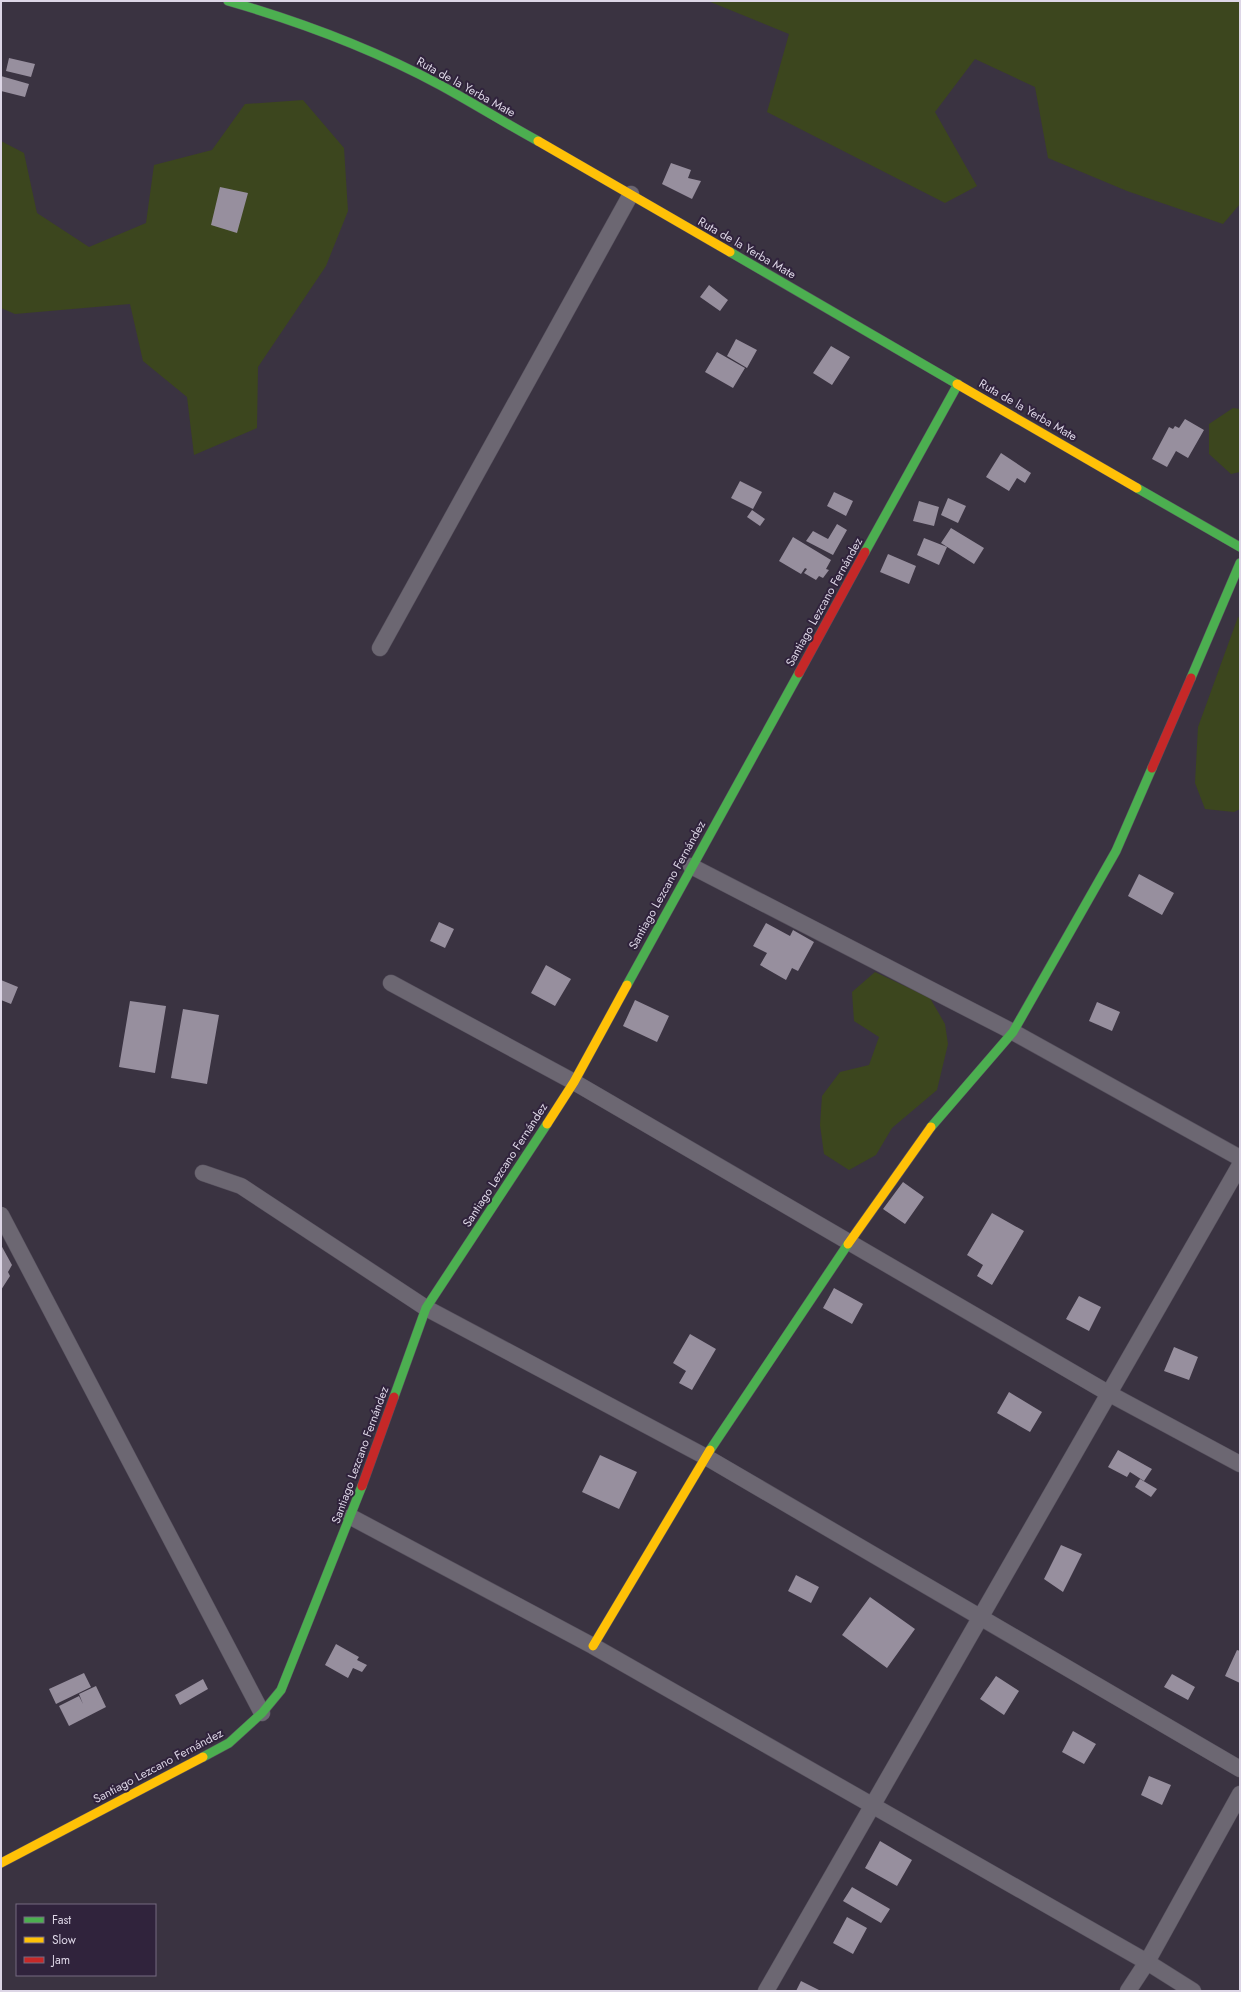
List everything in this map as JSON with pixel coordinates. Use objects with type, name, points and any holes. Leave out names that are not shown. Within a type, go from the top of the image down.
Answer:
[{"type":"street","name":"Ruta de la Yerba Mate","points":[[228,1],[295,22],[394,62],[485,111],[1240,547]]},
{"type":"street","points":[[380,648],[631,194]]},
{"type":"street","name":"Santiago Lezcano Fernández","points":[[1,1862],[229,1743],[262,1713],[281,1690],[351,1517],[426,1308],[574,1082],[691,866],[958,384]]},
{"type":"street","points":[[593,1646],[706,1458],[849,1243],[934,1122],[1013,1032],[1116,851],[1240,563]]},
{"type":"street","points":[[691,866],[1013,1032],[1240,1158]]},
{"type":"street","points":[[391,983],[574,1082],[1108,1393],[1240,1464]]},
{"type":"street","points":[[766,1991],[1240,1165]]},
{"type":"street","points":[[203,1173],[241,1186],[426,1308],[706,1458],[1240,1769]]},
{"type":"street","points":[[1,1215],[262,1713]]},
{"type":"street","points":[[351,1517],[593,1646],[1147,1962],[1193,1991]]},
{"type":"street","points":[[1128,1991],[1147,1962],[1240,1794]]},
{"type":"green space","points":[[708,1],[1240,1],[1240,204],[1223,224],[1127,191],[1048,158],[1035,87],[975,59],[935,112],[977,186],[945,203],[767,112],[789,34]]},
{"type":"green space","points":[[303,100],[344,148],[348,211],[326,266],[258,367],[257,428],[194,455],[187,397],[143,361],[130,304],[15,314],[1,308],[1,141],[24,153],[37,213],[89,247],[146,223],[154,165],[212,150],[245,104]]},
{"type":"green space","points":[[1233,408],[1240,409],[1240,472],[1231,474],[1209,454],[1209,424]]},
{"type":"green space","points":[[1238,617],[1240,618],[1240,809],[1234,812],[1205,809],[1195,783],[1198,727]]},
{"type":"green space","points":[[875,972],[930,998],[945,1024],[948,1044],[937,1090],[892,1128],[876,1155],[849,1170],[824,1154],[820,1125],[822,1096],[840,1072],[869,1065],[879,1037],[854,1021],[852,992]]},
{"type":"building","points":[[9,58],[35,64],[31,77],[6,71]]},
{"type":"building","points":[[1,76],[29,84],[25,97],[1,91]]},
{"type":"building","points":[[671,163],[691,170],[688,178],[701,181],[692,199],[662,184]]},
{"type":"building","points":[[220,187],[248,193],[237,233],[211,225]]},
{"type":"building","points":[[709,285],[728,300],[720,311],[700,297]]},
{"type":"building","points":[[736,339],[757,350],[747,368],[727,356]]},
{"type":"building","points":[[831,346],[850,357],[832,385],[813,373]]},
{"type":"building","points":[[717,352],[745,368],[733,388],[705,372]]},
{"type":"building","points":[[1185,419],[1204,430],[1188,458],[1176,451],[1167,467],[1152,459],[1169,427],[1173,429],[1175,426],[1179,428]]},
{"type":"building","points":[[1001,453],[1031,473],[1025,483],[1017,478],[1009,491],[986,477]]},
{"type":"building","points":[[740,481],[762,492],[753,509],[731,498]]},
{"type":"building","points":[[834,492],[853,501],[846,516],[827,506]]},
{"type":"building","points":[[948,498],[966,506],[958,523],[941,515]]},
{"type":"building","points":[[919,501],[939,507],[934,526],[913,521]]},
{"type":"building","points":[[752,510],[765,519],[760,526],[747,517]]},
{"type":"building","points":[[837,524],[847,530],[833,555],[806,541],[813,531],[828,539]]},
{"type":"building","points":[[951,528],[984,548],[974,564],[941,543]]},
{"type":"building","points":[[793,537],[831,560],[826,569],[829,570],[823,578],[819,576],[816,580],[804,573],[807,569],[805,568],[801,574],[779,561]]},
{"type":"building","points":[[924,538],[947,547],[939,565],[917,555]]},
{"type":"building","points":[[888,554],[916,566],[909,584],[880,572]]},
{"type":"building","points":[[1139,874],[1174,893],[1162,915],[1128,896]]},
{"type":"building","points":[[439,922],[454,929],[445,948],[430,941]]},
{"type":"building","points":[[766,923],[790,936],[793,930],[814,942],[798,971],[792,968],[786,980],[760,965],[767,953],[753,946]]},
{"type":"building","points":[[546,965],[571,979],[555,1006],[531,993]]},
{"type":"building","points":[[1,980],[18,987],[11,1004],[1,1000]]},
{"type":"building","points":[[635,1000],[669,1016],[657,1042],[623,1026]]},
{"type":"building","points":[[130,1001],[166,1006],[155,1073],[119,1067]]},
{"type":"building","points":[[1097,1002],[1120,1012],[1112,1031],[1089,1021]]},
{"type":"building","points":[[183,1009],[219,1015],[207,1084],[171,1078]]},
{"type":"building","points":[[903,1182],[924,1197],[905,1224],[883,1209]]},
{"type":"building","points":[[992,1213],[1024,1231],[992,1285],[977,1276],[983,1265],[967,1255]]},
{"type":"building","points":[[1,1245],[12,1265],[8,1272],[10,1276],[1,1290]]},
{"type":"building","points":[[834,1288],[863,1304],[852,1324],[823,1308]]},
{"type":"building","points":[[1079,1296],[1101,1307],[1089,1331],[1066,1319]]},
{"type":"building","points":[[690,1334],[716,1349],[692,1390],[679,1383],[686,1371],[673,1363]]},
{"type":"building","points":[[1174,1347],[1198,1357],[1189,1380],[1164,1371]]},
{"type":"building","points":[[1009,1392],[1042,1412],[1030,1432],[997,1413]]},
{"type":"building","points":[[1118,1450],[1152,1469],[1144,1481],[1130,1472],[1127,1477],[1108,1467]]},
{"type":"building","points":[[600,1455],[637,1472],[619,1509],[582,1492]]},
{"type":"building","points":[[1140,1479],[1157,1489],[1151,1497],[1135,1487]]},
{"type":"building","points":[[1061,1545],[1082,1554],[1063,1592],[1044,1579]]},
{"type":"building","points":[[796,1575],[819,1587],[811,1603],[788,1591]]},
{"type":"building","points":[[870,1597],[915,1629],[887,1668],[842,1635]]},
{"type":"building","points":[[336,1644],[359,1657],[357,1660],[367,1665],[362,1672],[353,1668],[348,1678],[325,1665]]},
{"type":"building","points":[[1237,1650],[1240,1651],[1240,1683],[1225,1676]]},
{"type":"building","points":[[84,1673],[91,1687],[56,1704],[49,1689]]},
{"type":"building","points":[[1172,1674],[1195,1687],[1188,1700],[1164,1687]]},
{"type":"building","points":[[996,1676],[1019,1691],[1004,1715],[980,1699]]},
{"type":"building","points":[[203,1679],[208,1689],[180,1705],[175,1695]]},
{"type":"building","points":[[96,1686],[106,1707],[69,1726],[59,1706],[79,1696],[83,1704],[79,1694]]},
{"type":"building","points":[[1073,1731],[1096,1744],[1084,1764],[1062,1752]]},
{"type":"building","points":[[1149,1776],[1171,1785],[1162,1805],[1141,1795]]},
{"type":"building","points":[[880,1841],[912,1860],[897,1886],[865,1868]]},
{"type":"building","points":[[852,1887],[890,1909],[881,1923],[843,1901]]},
{"type":"building","points":[[847,1917],[867,1928],[853,1954],[833,1943]]},
{"type":"building","points":[[801,1981],[821,1991],[796,1991]]},
{"type":"traffic: fast","points":[[228,1],[309,27],[363,48],[440,85],[538,141]]},
{"type":"traffic: fast","points":[[730,252],[957,384]]},
{"type":"traffic: fast","points":[[865,552],[958,384]]},
{"type":"traffic: fast","points":[[1137,488],[1240,547]]},
{"type":"traffic: fast","points":[[1191,678],[1240,563]]},
{"type":"traffic: fast","points":[[627,985],[799,673]]},
{"type":"traffic: fast","points":[[931,1127],[1013,1032],[1116,851],[1152,768]]},
{"type":"traffic: fast","points":[[394,1397],[426,1308],[547,1124]]},
{"type":"traffic: fast","points":[[710,1450],[848,1244]]},
{"type":"traffic: fast","points":[[203,1757],[229,1743],[262,1713],[281,1690],[362,1486]]},
{"type":"traffic: slow","points":[[538,141],[730,252]]},
{"type":"traffic: slow","points":[[957,384],[1137,488]]},
{"type":"traffic: slow","points":[[547,1124],[574,1082],[627,985]]},
{"type":"traffic: slow","points":[[848,1244],[931,1127]]},
{"type":"traffic: slow","points":[[593,1646],[710,1450]]},
{"type":"traffic: slow","points":[[1,1863],[203,1757]]},
{"type":"traffic: jam","points":[[799,673],[865,552]]},
{"type":"traffic: jam","points":[[1152,768],[1191,678]]},
{"type":"traffic: jam","points":[[362,1486],[394,1397]]}]
